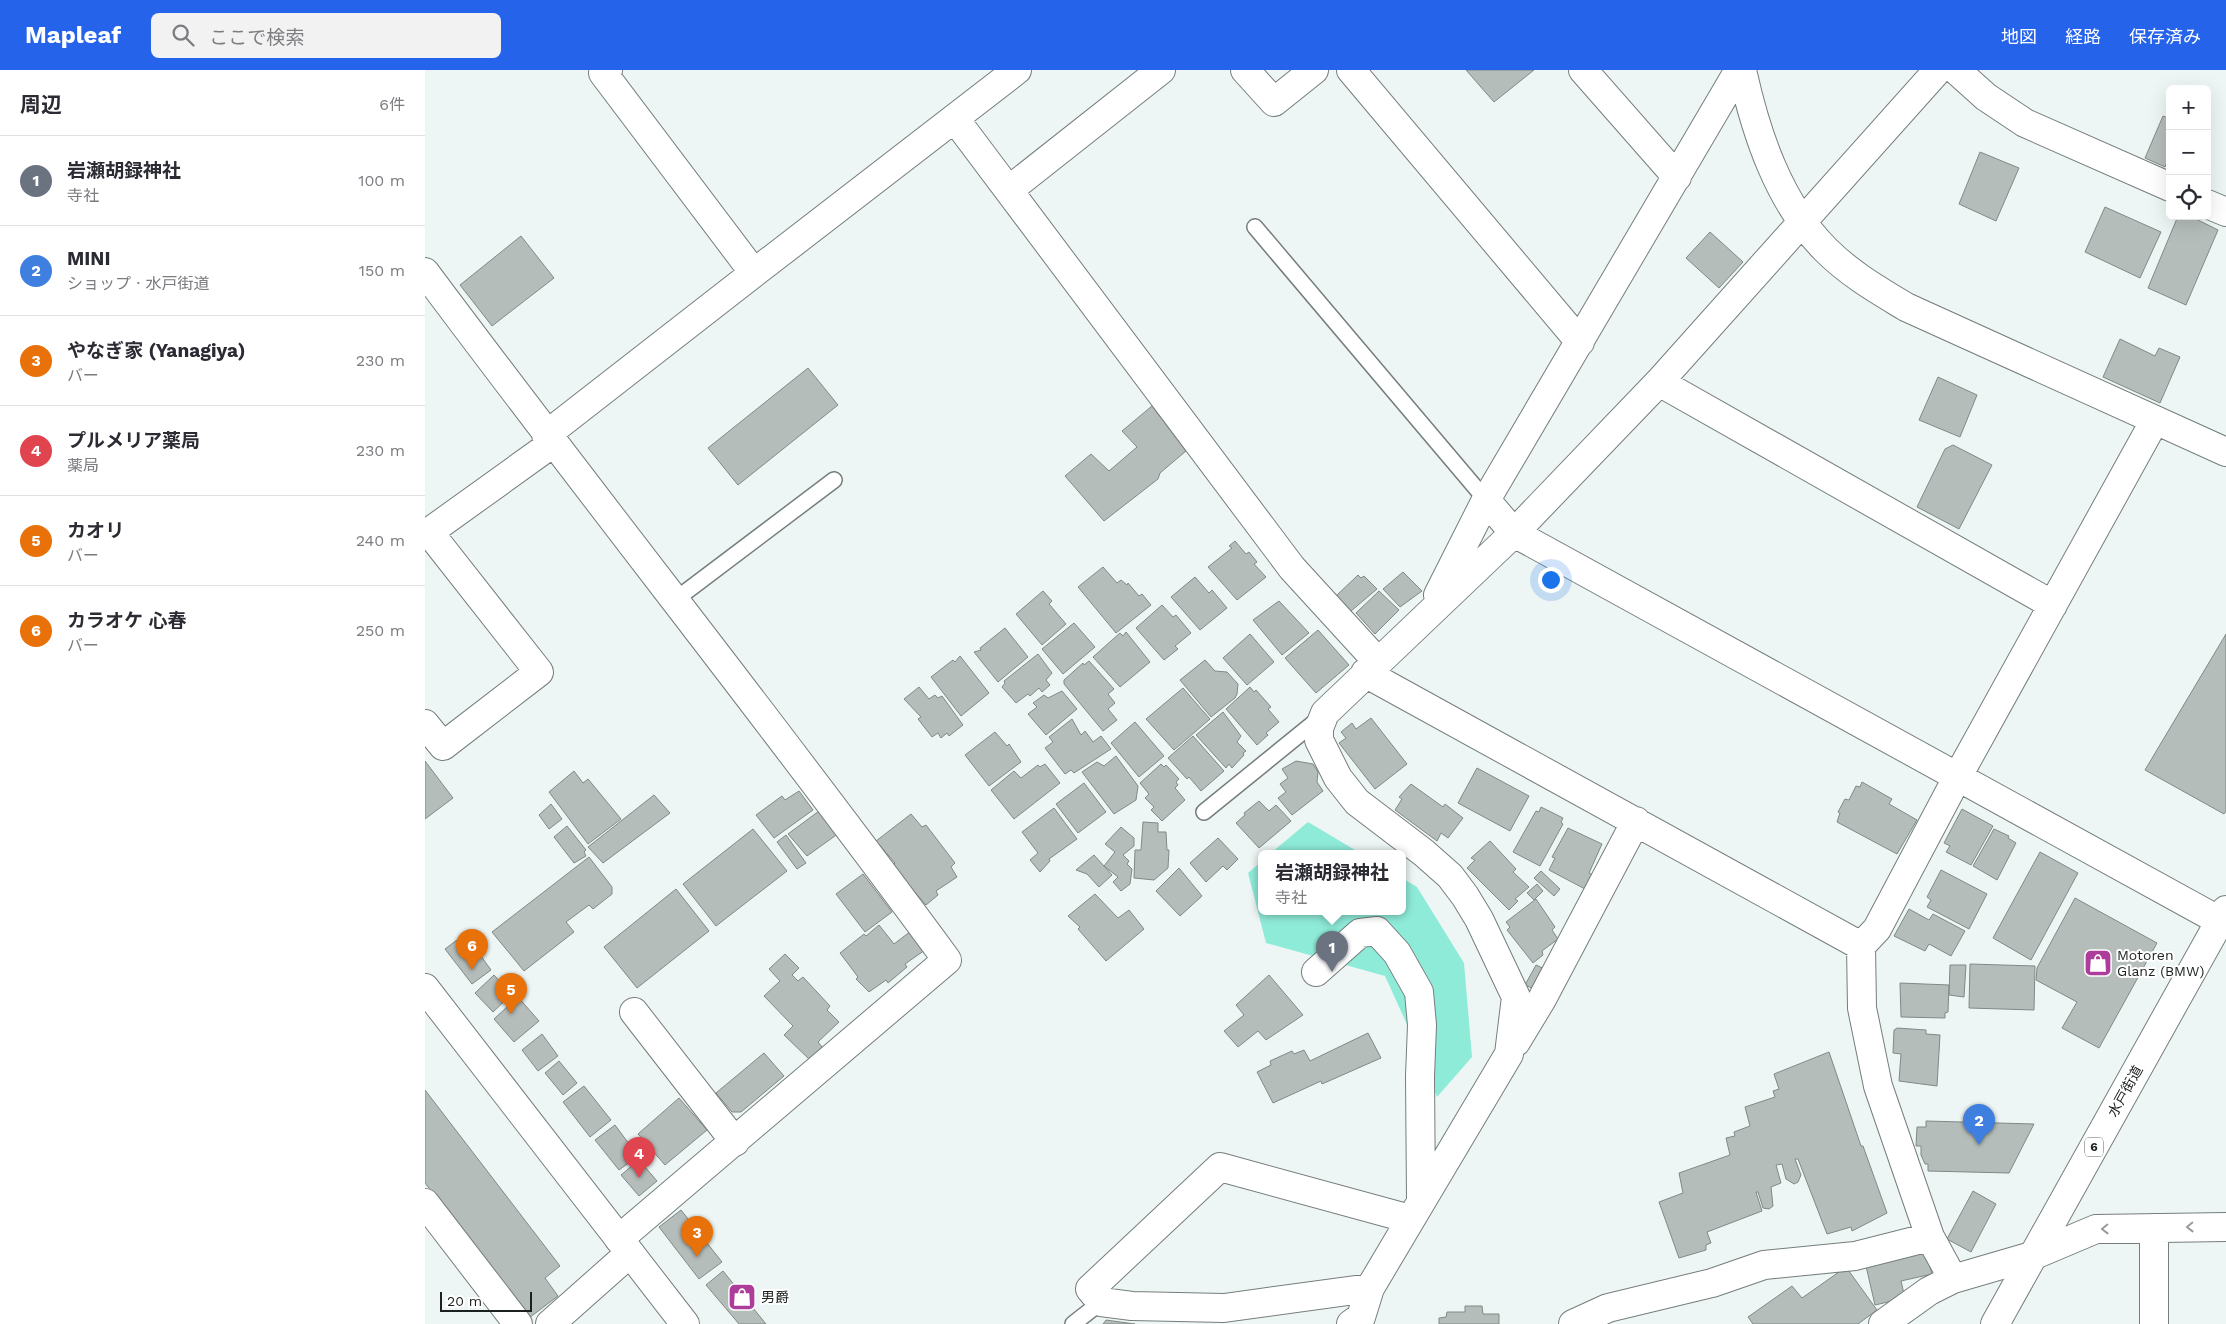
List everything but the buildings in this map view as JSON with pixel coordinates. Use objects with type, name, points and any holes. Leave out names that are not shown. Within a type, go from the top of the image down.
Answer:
[{"type":"main road","points":[[425,724],[443,746],[539,672],[427,533],[550,439],[754,272],[1017,70]]},
{"type":"main road","points":[[1009,190],[1161,70]]},
{"type":"main road","points":[[1245,70],[1274,102],[1314,70]]},
{"type":"main road","points":[[1351,70],[1580,342]]},
{"type":"main road","points":[[1583,70],[1677,177]]},
{"type":"main road","points":[[1428,614],[1487,500],[1740,70]]},
{"type":"main road","points":[[1740,70],[1764,149],[1803,222],[1826,250],[1859,279],[1906,308],[2226,452]]},
{"type":"main road","points":[[1509,1054],[1516,997],[1479,919],[1450,876],[1424,852],[1357,802],[1338,778],[1319,740],[1319,728],[1325,713],[1514,533],[1659,382],[1938,70]]},
{"type":"main road","points":[[1957,70],[1986,97],[2025,123],[2166,185]]},
{"type":"main road","points":[[604,71],[754,272]]},
{"type":"main road","points":[[955,119],[1292,568],[1372,668],[1636,821],[1861,946]]},
{"type":"main road","points":[[2211,206],[2226,212]]},
{"type":"main road","points":[[425,272],[550,439],[857,838],[947,960],[735,1142],[625,1246],[550,1324]]},
{"type":"main road","points":[[1659,382],[2053,605]]},
{"type":"main road","points":[[1953,1279],[1930,1237],[1878,1086],[1862,1008],[1861,946],[1877,929],[1958,776],[2155,420]]},
{"type":"main road","points":[[1487,500],[1514,533],[1958,776],[2223,916]]},
{"type":"main road","points":[[1359,1322],[1371,1288],[1416,1209],[1542,999],[1636,821]]},
{"type":"main road","name":"水戸街道","points":[[1995,1324],[2223,916]]},
{"type":"main road","points":[[1316,972],[1360,933],[1377,931],[1397,953],[1419,992],[1422,1025],[1416,1209]]},
{"type":"main road","points":[[425,988],[685,1324]]},
{"type":"main road","points":[[633,1012],[735,1142]]},
{"type":"main road","points":[[1371,1288],[1224,1308],[1132,1306],[1101,1302],[1090,1289],[1220,1167],[1416,1209]]},
{"type":"main road","points":[[425,1203],[518,1324]]},
{"type":"main road","points":[[1883,1324],[1929,1291],[1953,1279],[2032,1256],[2096,1229],[2226,1227]]},
{"type":"main road","points":[[2154,1228],[2154,1324]]},
{"type":"main road","points":[[1573,1324],[1608,1308],[1712,1283],[1764,1265],[1855,1256],[1930,1237]]},
{"type":"lane","points":[[1255,227],[1487,500]]},
{"type":"lane","points":[[675,600],[835,480]]},
{"type":"lane","points":[[1203,812],[1325,713]]},
{"type":"lane","points":[[1073,1324],[1101,1302]]},
{"type":"green space","points":[[1308,822],[1355,850],[1275,850]]},
{"type":"green space","points":[[1258,864],[1258,912],[1248,873]]},
{"type":"green space","points":[[1406,880],[1417,887],[1464,963],[1472,1057],[1437,1097],[1420,1053],[1385,976],[1266,943],[1259,915],[1406,915]]},
{"type":"place","name":"Motoren Glanz (BMW)","points":[[2098,963]]},
{"type":"place","name":"カラオケ 心春","points":[[472,970]]},
{"type":"place","name":"岩瀬胡録神社","points":[[1332,972]]},
{"type":"place","name":"カオリ","points":[[511,1014]]},
{"type":"place","name":"MINI","points":[[1979,1145]]},
{"type":"place","name":"プルメリア薬局","points":[[639,1178]]},
{"type":"place","name":"やなぎ家 (Yanagiya)","points":[[697,1257]]},
{"type":"place","name":"男爵","points":[[742,1297]]}]
